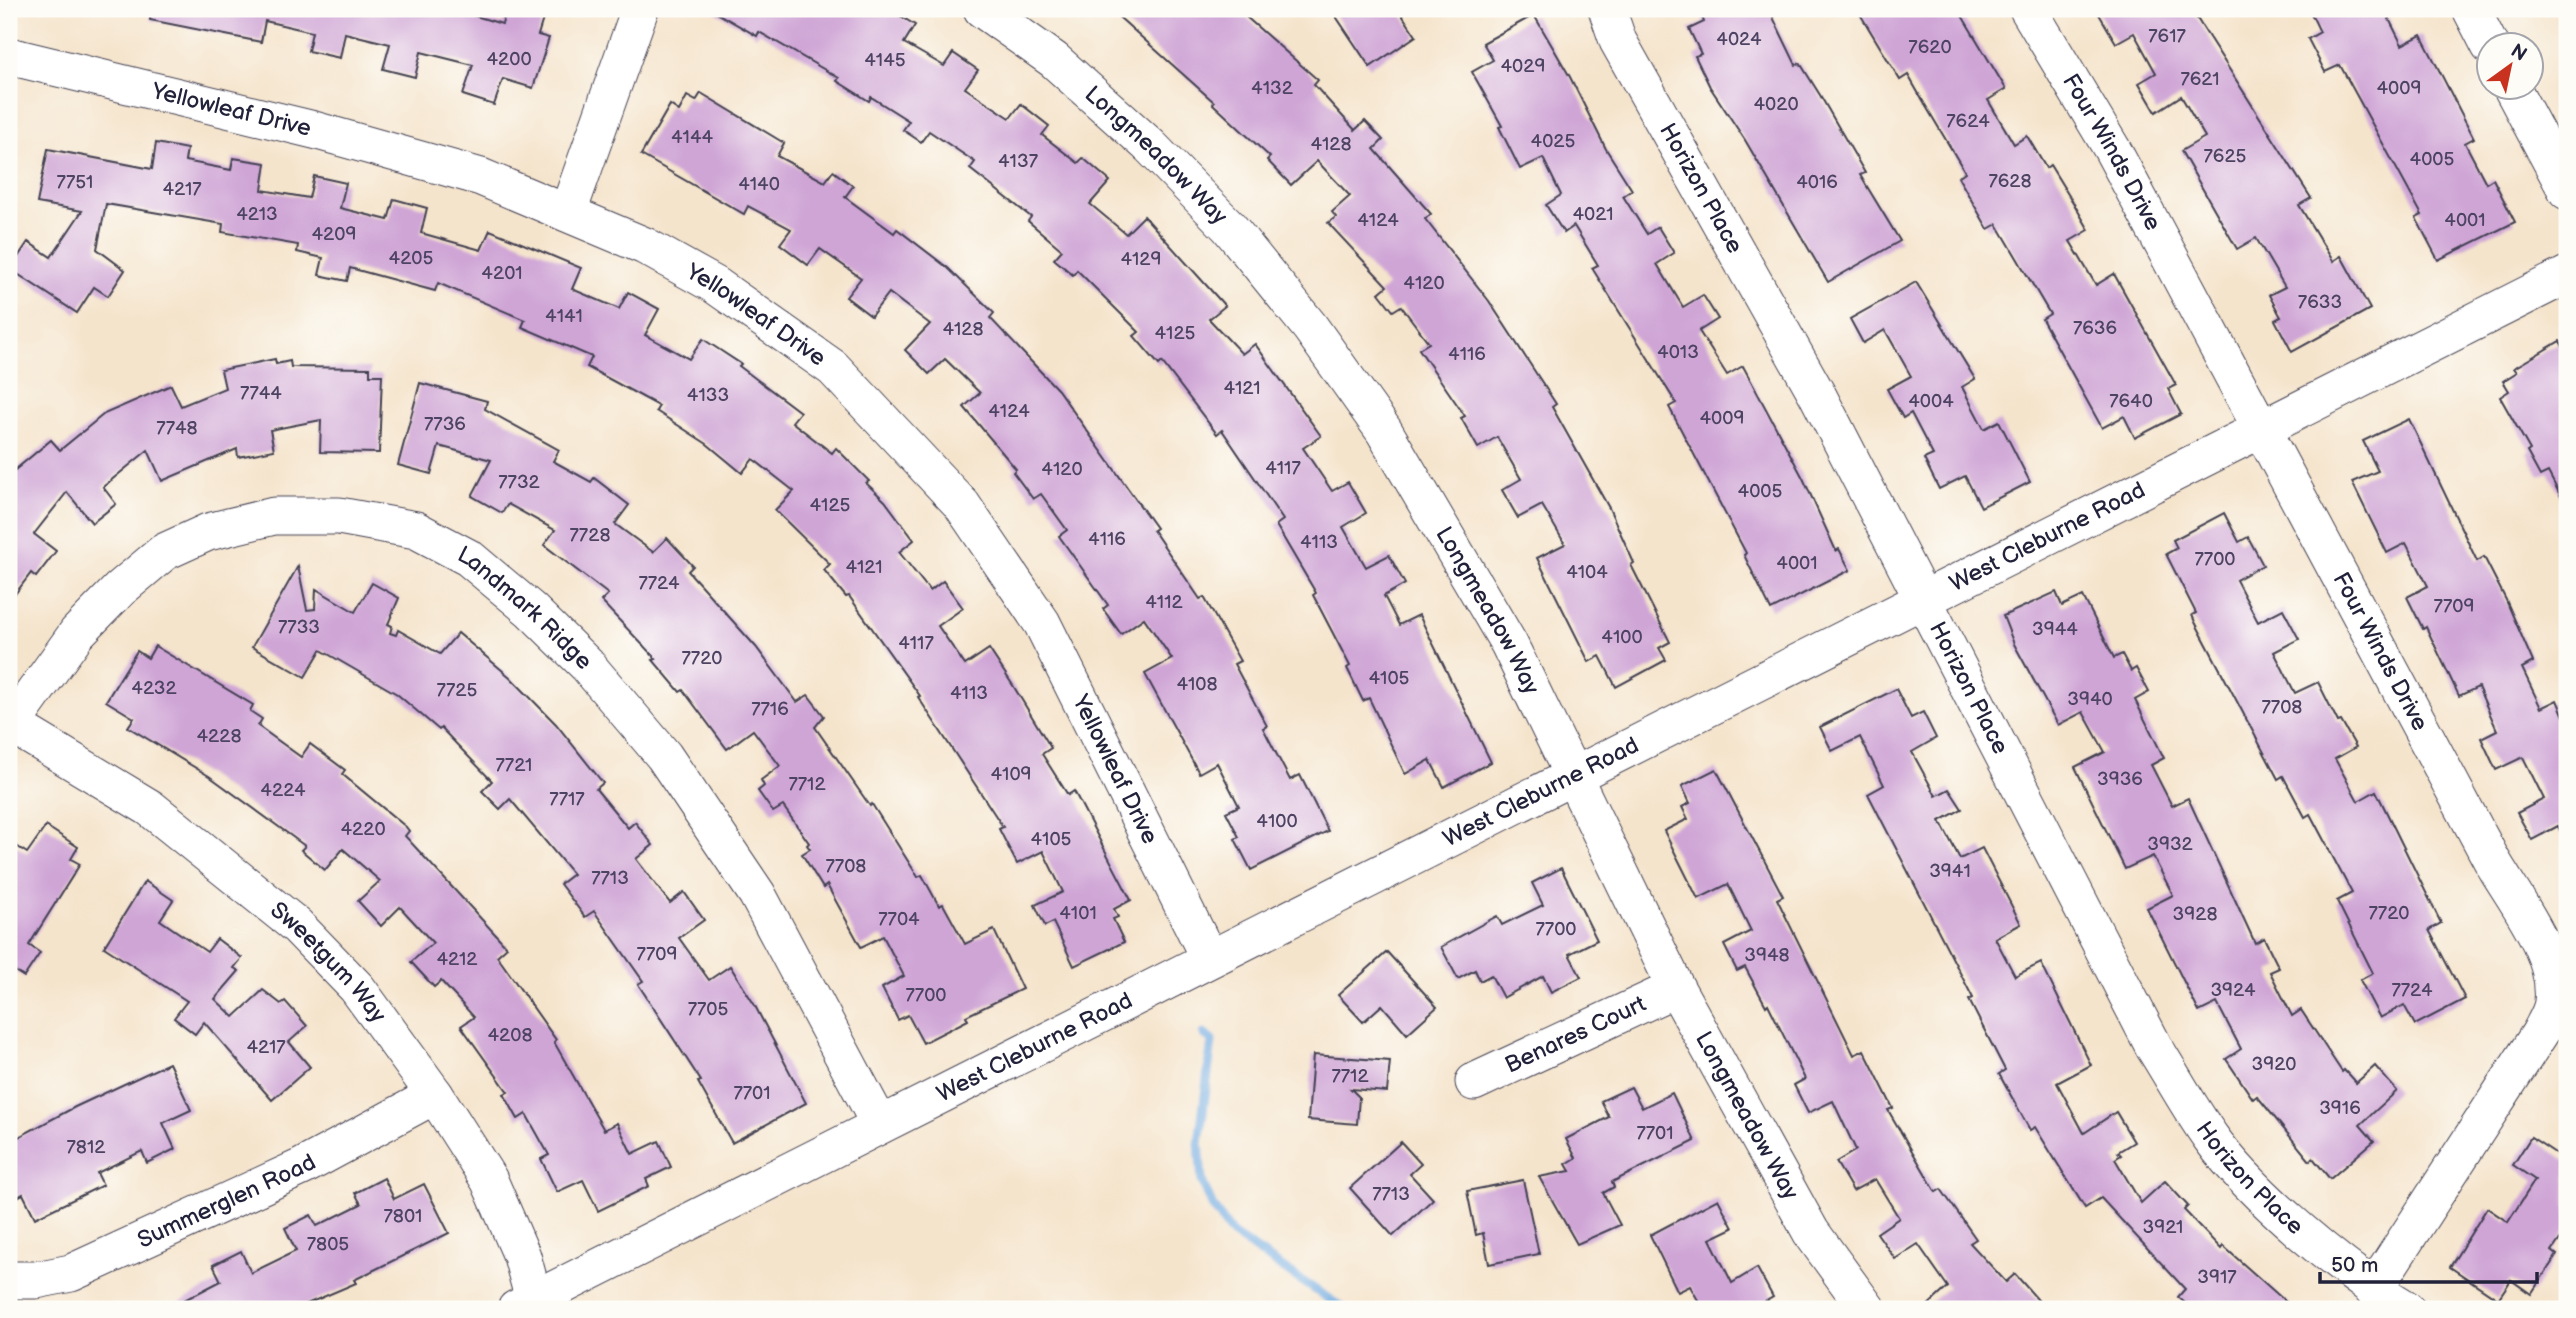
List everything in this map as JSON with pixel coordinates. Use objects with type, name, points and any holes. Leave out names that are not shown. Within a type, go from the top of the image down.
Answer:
[{"type":"street","points":[[568,212],[640,9]]},
{"type":"street","name":"Horizon Place","points":[[1607,9],[1618,41],[1818,396],[2154,1047],[2211,1139],[2264,1197],[2374,1290],[2406,1309]]},
{"type":"street","name":"Four Winds Drive","points":[[2028,9],[2112,149],[2260,430],[2491,859],[2539,942],[2553,975],[2553,1005],[2540,1033],[2374,1290]]},
{"type":"street","points":[[2471,9],[2483,32]]},
{"type":"street","name":"Longmeadow Way","points":[[999,13],[1150,146],[1229,227],[1310,327],[1384,430],[1496,620],[1675,988],[1811,1232],[1867,1309]]},
{"type":"street","name":"Yellowleaf Drive","points":[[9,56],[314,130],[481,177],[645,246],[715,285],[833,368],[962,505],[1042,623],[1209,958]]},
{"type":"street","points":[[2519,102],[2567,191]]},
{"type":"street","name":"West Cleburne Road","points":[[525,1305],[1570,775],[1924,600],[2567,275]]},
{"type":"street","name":"Landmark Ridge","points":[[10,725],[77,632],[120,589],[164,552],[208,532],[274,516],[339,516],[416,530],[469,558],[531,610],[587,665],[664,756],[757,894],[880,1125]]},
{"type":"street","name":"Sweetgum Way","points":[[10,725],[150,808],[297,926],[357,988],[435,1095],[489,1180],[522,1256],[525,1305]]},
{"type":"street","name":"Benares Court","points":[[1474,1082],[1675,988]]},
{"type":"street","name":"Summerglen Road","points":[[9,1280],[36,1280],[71,1273],[302,1167],[435,1095]]},
{"type":"building","points":[[151,9],[452,9],[502,24],[507,9],[546,9],[538,35],[549,38],[533,88],[503,79],[494,105],[463,95],[473,65],[421,52],[415,77],[383,69],[390,44],[345,33],[340,58],[308,51],[312,32],[265,21],[261,42],[150,20]]},
{"type":"building","points":[[710,9],[889,9],[915,25],[904,43],[944,66],[953,53],[978,70],[965,88],[1010,118],[1021,104],[1049,126],[1042,135],[1078,163],[1083,158],[1110,181],[1090,204],[1126,234],[1144,216],[1225,306],[1209,319],[1242,354],[1255,344],[1321,436],[1303,448],[1332,491],[1348,482],[1366,513],[1343,527],[1366,567],[1389,555],[1405,584],[1384,596],[1399,625],[1419,615],[1491,762],[1444,787],[1430,760],[1405,774],[1369,698],[1363,701],[1347,668],[1350,666],[1313,595],[1316,593],[1276,525],[1283,520],[1222,430],[1217,434],[1162,362],[1159,365],[1134,336],[1139,332],[1077,270],[1073,275],[1054,259],[1062,250],[1028,221],[1031,217],[970,169],[975,162],[929,131],[921,142],[903,130],[909,121],[871,97],[869,101],[837,81],[839,78],[759,32],[757,36]]},
{"type":"building","points":[[1110,9],[1237,9],[1318,80],[1314,85],[1355,130],[1365,121],[1383,140],[1374,149],[1431,214],[1425,219],[1489,301],[1556,404],[1552,407],[1609,508],[1634,563],[1631,565],[1670,642],[1659,648],[1666,660],[1616,687],[1600,656],[1589,662],[1537,558],[1565,544],[1542,505],[1518,518],[1502,490],[1521,479],[1497,437],[1478,448],[1461,418],[1465,416],[1419,349],[1429,343],[1401,306],[1393,311],[1379,293],[1387,286],[1328,223],[1336,217],[1332,212],[1350,196],[1317,161],[1291,185],[1267,160],[1270,157],[1213,104],[1214,102]]},
{"type":"building","points":[[1331,9],[1398,9],[1416,36],[1370,67]]},
{"type":"building","points":[[1699,9],[1769,9],[1796,65],[1800,63],[1820,95],[1865,173],[1860,175],[1900,241],[1828,282],[1745,140],[1710,87],[1695,56],[1701,54],[1689,29],[1704,22]]},
{"type":"building","points":[[1857,9],[1958,9],[2006,89],[1988,100],[2014,144],[2027,136],[2046,168],[2050,165],[2074,204],[2089,230],[2070,241],[2096,285],[2114,274],[2176,385],[2168,389],[2181,414],[2135,438],[2124,416],[2102,428],[2042,319],[2050,314],[1997,224],[1988,229],[1958,177],[1965,172],[1908,75],[1900,80]]},
{"type":"building","points":[[2096,9],[2191,9],[2311,198],[2299,205],[2333,261],[2341,256],[2370,309],[2292,352],[2275,320],[2281,317],[2269,295],[2285,287],[2256,238],[2237,249],[2181,151],[2205,137],[2181,96],[2156,112],[2139,83],[2156,73],[2134,33],[2116,43]]},
{"type":"building","points":[[2309,9],[2384,9],[2402,45],[2421,35],[2474,138],[2465,143],[2486,183],[2493,179],[2515,222],[2438,260],[2416,218],[2422,215],[2340,65],[2325,72],[2308,39],[2320,32]]},
{"type":"building","points":[[1534,15],[1570,77],[1606,149],[1632,190],[1623,196],[1647,234],[1658,227],[1674,253],[1657,264],[1683,307],[1703,295],[1718,319],[1699,331],[1727,375],[1743,366],[1803,478],[1836,551],[1839,549],[1850,570],[1771,610],[1744,555],[1746,553],[1669,407],[1676,403],[1592,268],[1598,265],[1574,226],[1564,233],[1546,205],[1561,195],[1543,158],[1520,169],[1499,127],[1502,126],[1472,72],[1493,60],[1483,43]]},
{"type":"building","points":[[701,93],[784,143],[777,156],[825,182],[833,171],[853,186],[845,197],[894,233],[897,229],[948,268],[994,313],[990,318],[1058,390],[1156,528],[1153,530],[1200,599],[1204,597],[1240,661],[1234,664],[1267,726],[1263,728],[1290,780],[1300,775],[1328,831],[1251,870],[1235,839],[1239,837],[1226,812],[1239,806],[1217,763],[1199,773],[1145,674],[1172,659],[1144,618],[1121,634],[1103,609],[1108,605],[1059,536],[1067,530],[1041,494],[1033,499],[1013,472],[1016,469],[964,407],[980,393],[945,359],[929,374],[905,350],[930,324],[889,293],[871,316],[846,297],[861,278],[820,249],[808,265],[780,244],[791,229],[748,206],[744,214],[641,155],[670,105],[679,111],[687,96],[696,101]]},
{"type":"building","points":[[156,143],[187,149],[185,161],[231,170],[233,158],[266,163],[262,190],[309,198],[314,176],[346,183],[340,208],[388,220],[394,199],[427,208],[421,233],[481,250],[490,230],[581,268],[572,289],[619,309],[628,292],[659,309],[645,335],[689,359],[703,339],[741,364],[739,366],[800,412],[792,422],[832,453],[836,448],[869,481],[866,483],[885,501],[914,540],[899,552],[930,591],[943,581],[963,608],[938,626],[965,665],[989,649],[1014,687],[1051,748],[1042,754],[1068,795],[1074,791],[1131,900],[1114,909],[1118,917],[1113,919],[1124,942],[1074,966],[1053,922],[1045,926],[1035,905],[1063,892],[1043,851],[1017,864],[999,829],[1003,827],[918,697],[920,696],[849,596],[846,597],[824,570],[830,564],[775,510],[794,491],[753,459],[742,473],[707,444],[656,411],[659,406],[587,367],[592,357],[522,327],[525,320],[438,283],[435,291],[350,268],[347,281],[319,275],[323,258],[297,252],[298,245],[222,232],[223,224],[106,204],[97,249],[125,270],[108,296],[94,287],[77,313],[10,269],[28,242],[51,257],[82,211],[37,203],[48,149],[152,169]]},
{"type":"building","points":[[1916,282],[1975,379],[1962,387],[1984,429],[1999,421],[2030,482],[1981,507],[1965,476],[1939,489],[1924,459],[1933,455],[1911,413],[1903,418],[1887,389],[1911,376],[1885,330],[1863,343],[1850,319]]},
{"type":"building","points":[[2560,341],[2567,354],[2567,508],[2548,472],[2540,476],[2527,452],[2530,450],[2500,397],[2509,391],[2503,381],[2517,372],[2514,368]]},
{"type":"building","points":[[275,359],[276,364],[290,361],[291,367],[370,368],[370,375],[382,375],[379,453],[320,452],[321,420],[270,430],[274,450],[238,457],[237,449],[162,481],[148,450],[103,487],[116,504],[92,523],[67,492],[34,534],[56,551],[36,577],[31,573],[9,602],[9,475],[51,440],[60,450],[104,414],[171,385],[181,406],[225,388],[221,370]]},
{"type":"building","points":[[420,383],[487,401],[485,409],[559,450],[553,461],[591,482],[594,478],[629,505],[615,524],[653,552],[667,538],[693,566],[688,571],[756,647],[797,702],[808,695],[824,716],[815,727],[870,806],[872,804],[918,877],[922,875],[939,906],[943,904],[965,944],[994,930],[1022,989],[966,1016],[968,1020],[923,1043],[908,1015],[898,1020],[882,988],[904,976],[883,936],[861,947],[827,885],[823,888],[802,854],[810,849],[807,845],[809,843],[783,806],[773,812],[758,791],[764,786],[761,780],[780,766],[753,730],[727,749],[683,690],[680,692],[653,660],[656,659],[601,601],[608,594],[544,545],[555,530],[508,504],[502,513],[472,496],[491,460],[439,446],[431,474],[398,465]]},
{"type":"building","points":[[2409,419],[2477,561],[2484,557],[2506,600],[2533,662],[2522,668],[2541,708],[2557,700],[2567,723],[2567,845],[2558,826],[2532,840],[2517,813],[2544,799],[2523,757],[2496,770],[2481,738],[2497,730],[2478,687],[2459,696],[2426,627],[2423,629],[2407,597],[2428,586],[2406,543],[2387,553],[2352,482],[2378,471],[2363,441]]},
{"type":"building","points":[[2224,513],[2239,542],[2248,537],[2263,565],[2236,580],[2258,622],[2283,609],[2299,639],[2274,652],[2295,693],[2318,682],[2338,722],[2341,721],[2356,747],[2335,759],[2358,801],[2376,791],[2441,923],[2429,930],[2465,999],[2415,1025],[2404,1005],[2380,1018],[2360,980],[2373,973],[2337,901],[2352,893],[2310,814],[2305,817],[2283,776],[2278,779],[2195,622],[2192,615],[2196,613],[2166,554],[2177,548],[2173,540]]},
{"type":"building","points":[[298,566],[307,610],[315,609],[316,589],[355,612],[372,583],[399,598],[388,624],[392,626],[390,633],[396,635],[398,630],[440,654],[458,633],[510,677],[556,724],[603,783],[596,789],[628,828],[635,822],[653,845],[636,859],[670,903],[684,892],[704,920],[679,938],[709,980],[730,966],[754,1004],[806,1103],[732,1143],[698,1082],[701,1081],[638,984],[643,981],[594,911],[585,917],[560,884],[573,874],[510,799],[500,809],[482,791],[492,781],[441,728],[439,730],[397,694],[321,650],[305,677],[252,647]]},
{"type":"building","points":[[2056,592],[2062,606],[2083,596],[2114,658],[2122,654],[2131,671],[2136,668],[2149,692],[2135,700],[2164,758],[2151,765],[2172,806],[2188,798],[2255,943],[2264,938],[2279,968],[2270,972],[2292,1016],[2301,1010],[2342,1072],[2344,1070],[2356,1083],[2375,1066],[2397,1091],[2360,1125],[2374,1141],[2330,1179],[2313,1158],[2310,1161],[2257,1096],[2253,1099],[2226,1059],[2241,1049],[2217,1003],[2199,1012],[2147,908],[2173,895],[2153,856],[2125,869],[2075,767],[2105,752],[2083,712],[2058,725],[2014,644],[2003,616]]},
{"type":"building","points":[[155,646],[253,705],[250,711],[262,719],[258,726],[301,757],[310,744],[345,770],[342,774],[406,827],[409,831],[405,836],[507,947],[497,956],[556,1040],[554,1042],[604,1130],[617,1123],[632,1154],[659,1141],[671,1167],[646,1179],[649,1186],[598,1211],[583,1180],[557,1192],[541,1159],[549,1155],[526,1114],[518,1119],[504,1094],[508,1092],[461,1026],[474,1017],[441,981],[434,987],[411,962],[433,943],[400,907],[381,926],[358,901],[380,881],[343,849],[325,870],[301,850],[305,846],[209,776],[128,727],[134,718],[106,701],[137,651],[148,658]]},
{"type":"building","points":[[1896,689],[1911,718],[1923,712],[1936,738],[1912,752],[1936,796],[1949,789],[1962,809],[1940,821],[1960,859],[1982,848],[2021,924],[1995,938],[2015,976],[2041,963],[2091,1065],[2057,1083],[2084,1133],[2116,1112],[2134,1142],[2118,1152],[2121,1155],[2115,1159],[2141,1203],[2165,1181],[2188,1206],[2184,1210],[2221,1249],[2223,1246],[2294,1309],[2192,1309],[2178,1297],[2185,1289],[2101,1198],[2085,1208],[2035,1127],[2030,1130],[1999,1074],[2005,1070],[1969,1000],[1973,998],[1868,794],[1884,785],[1860,737],[1832,751],[1820,727]]},
{"type":"building","points":[[1716,769],[1783,896],[1777,899],[1854,1055],[1864,1050],[1893,1108],[1888,1110],[1936,1192],[1941,1189],[1976,1239],[1970,1243],[2006,1282],[2015,1274],[2046,1309],[1924,1309],[1948,1287],[1918,1244],[1895,1259],[1877,1233],[1899,1218],[1875,1179],[1853,1191],[1836,1162],[1856,1150],[1833,1101],[1808,1113],[1794,1085],[1805,1079],[1768,1004],[1766,1006],[1745,967],[1737,971],[1724,945],[1751,931],[1728,884],[1698,899],[1664,831],[1688,819],[1682,807],[1690,803],[1682,786]]},
{"type":"building","points":[[46,826],[78,847],[71,859],[80,864],[29,945],[40,953],[24,977],[13,970],[9,976],[9,841],[27,853]]},
{"type":"building","points":[[1561,868],[1597,940],[1569,954],[1581,977],[1551,992],[1543,976],[1503,998],[1491,975],[1480,981],[1475,970],[1458,979],[1441,947],[1497,916],[1502,925],[1543,905],[1532,883]]},
{"type":"building","points":[[145,881],[173,900],[160,920],[207,952],[217,939],[242,958],[234,968],[239,971],[215,999],[234,1017],[263,990],[281,1004],[285,1001],[307,1026],[289,1042],[310,1067],[272,1100],[204,1022],[195,1034],[174,1018],[187,1001],[104,947]]},
{"type":"building","points":[[1387,952],[1437,1007],[1407,1034],[1382,1005],[1363,1022],[1338,995]]},
{"type":"building","points":[[1313,1055],[1390,1061],[1387,1092],[1351,1089],[1359,1097],[1357,1124],[1308,1120]]},
{"type":"building","points":[[169,1063],[191,1110],[163,1123],[175,1149],[147,1163],[142,1151],[97,1173],[103,1185],[35,1218],[23,1194],[9,1202],[9,1142],[75,1107]]},
{"type":"building","points":[[1631,1087],[1642,1108],[1672,1093],[1695,1141],[1612,1182],[1614,1187],[1603,1193],[1620,1225],[1577,1244],[1539,1177],[1570,1171],[1566,1164],[1576,1158],[1566,1139],[1609,1117],[1601,1101]]},
{"type":"building","points":[[2531,1137],[2567,1161],[2567,1229],[2552,1251],[2557,1255],[2531,1294],[2511,1280],[2498,1299],[2450,1267],[2487,1208],[2508,1222],[2535,1180],[2513,1165]]},
{"type":"building","points":[[1401,1142],[1421,1164],[1410,1174],[1433,1199],[1393,1236],[1350,1188]]},
{"type":"building","points":[[384,1178],[394,1199],[424,1184],[449,1233],[354,1280],[356,1283],[295,1309],[167,1309],[221,1281],[213,1265],[241,1251],[251,1273],[296,1251],[285,1228],[311,1215],[317,1226],[361,1204],[355,1193]]},
{"type":"building","points":[[1523,1180],[1539,1254],[1489,1264],[1483,1233],[1476,1235],[1467,1191]]},
{"type":"building","points":[[1718,1199],[1733,1228],[1710,1239],[1732,1283],[1757,1268],[1773,1297],[1752,1309],[1703,1309],[1690,1286],[1678,1292],[1650,1235]]},
{"type":"waterway","points":[[1204,1034],[1212,1041],[1199,1143],[1202,1181],[1213,1207],[1232,1234],[1344,1309]]}]
